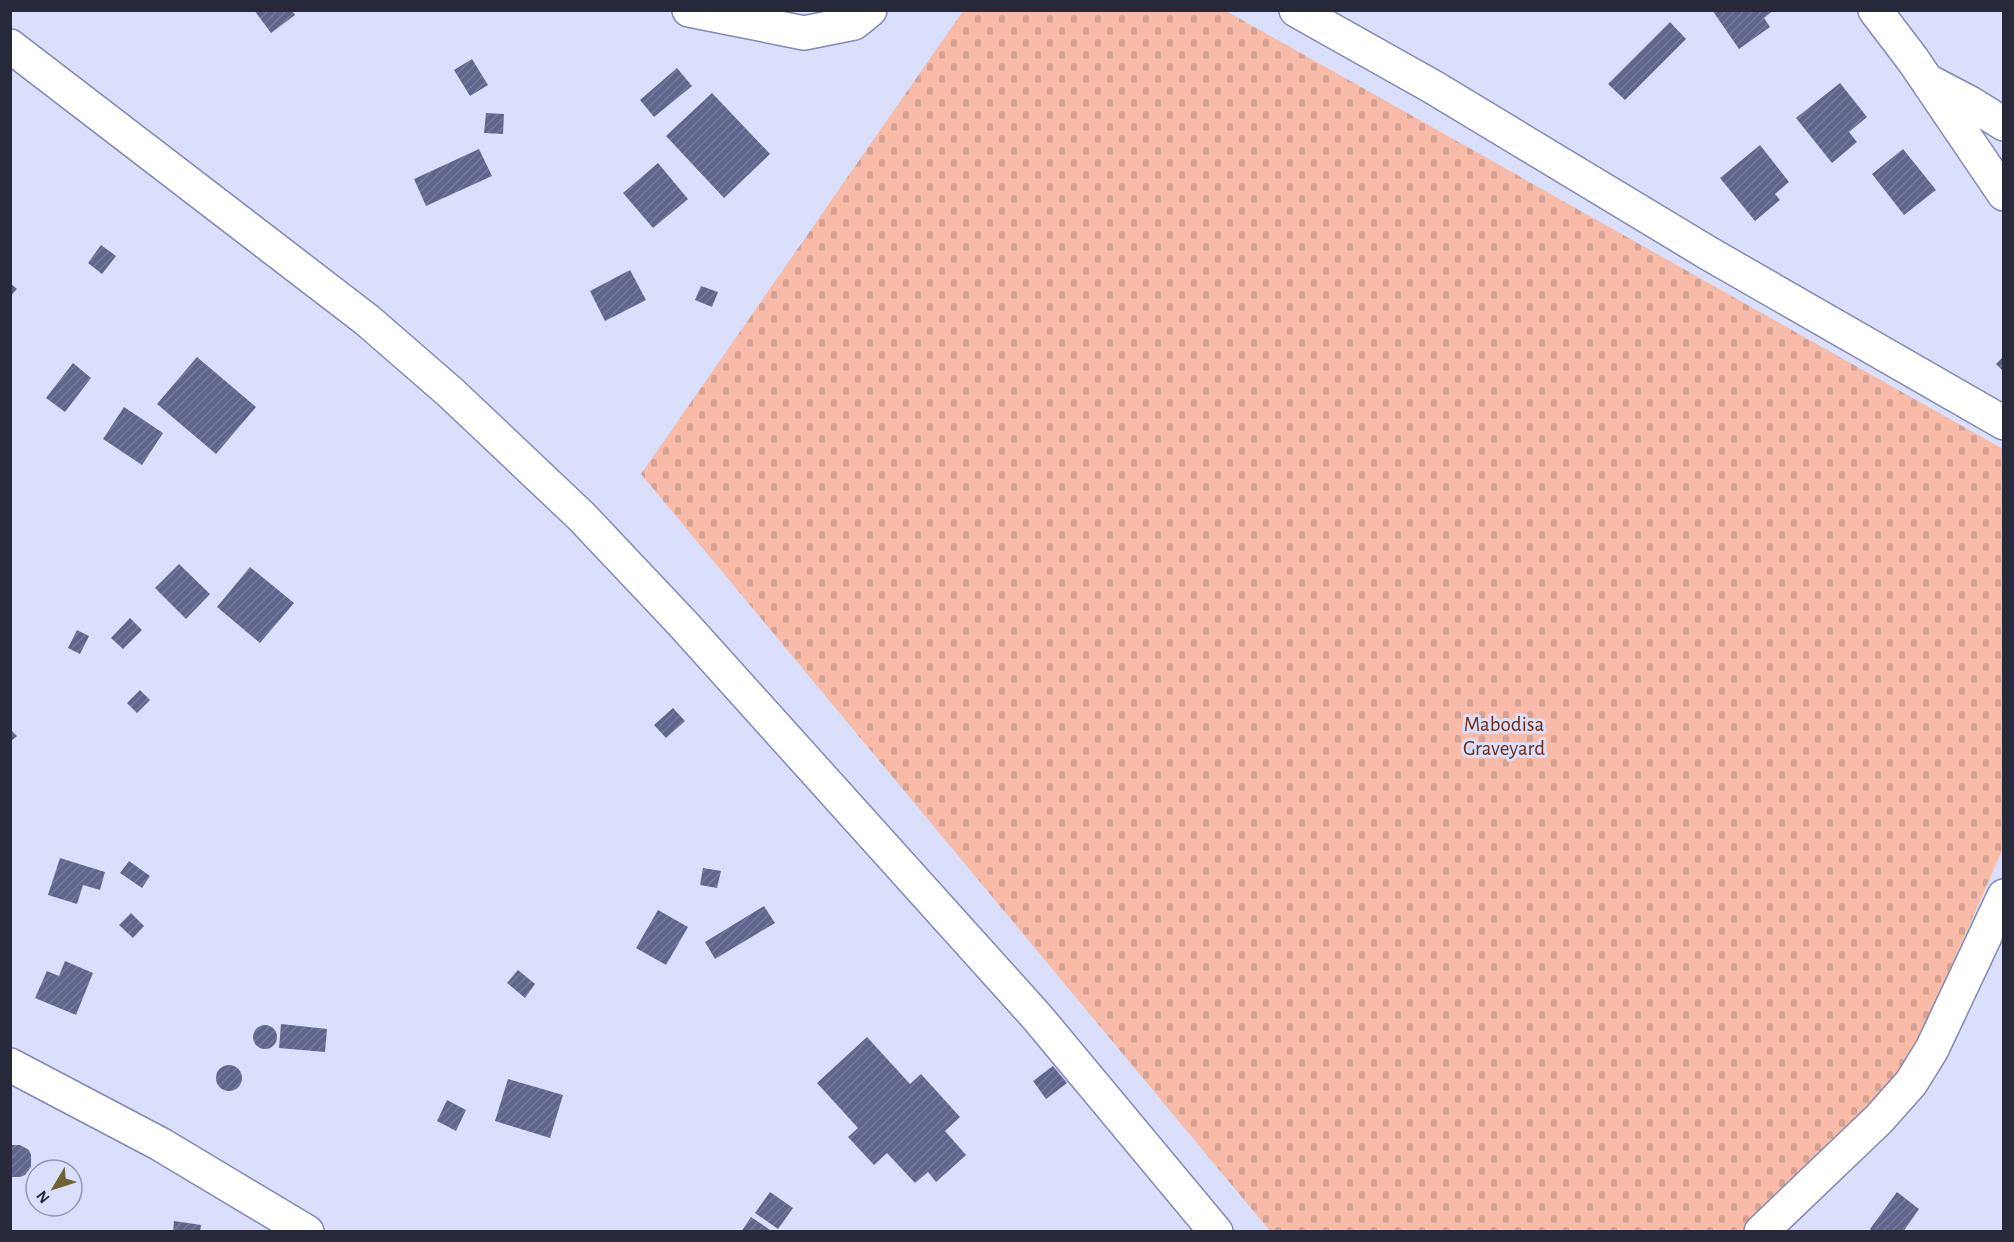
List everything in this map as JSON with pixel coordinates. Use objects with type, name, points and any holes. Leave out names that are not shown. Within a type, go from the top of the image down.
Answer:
[{"type":"street","points":[[689,10],[804,33],[854,23],[870,10]]},
{"type":"street","points":[[1296,10],[1443,93],[1708,253],[2004,423]]},
{"type":"street","points":[[1875,10],[1920,70],[2004,194]]},
{"type":"street","points":[[1906,10],[1920,70],[2004,123]]},
{"type":"street","points":[[10,46],[367,320],[451,393],[581,516],[684,625],[1037,1017],[1216,1232]]},
{"type":"street","points":[[1761,1232],[1880,1119],[1911,1083],[1932,1049],[2004,896]]},
{"type":"street","points":[[10,1065],[160,1144],[307,1232]]},
{"type":"green space","name":"Mabodisa Graveyard","points":[[963,11],[1226,11],[2003,449],[2003,848],[1902,1079],[1752,1231],[1270,1231],[641,474]]},
{"type":"building","points":[[254,10],[292,10],[295,15],[271,33]]},
{"type":"building","points":[[1712,10],[1774,10],[1764,18],[1770,27],[1739,49]]},
{"type":"building","points":[[1670,22],[1686,39],[1625,100],[1608,84]]},
{"type":"building","points":[[472,59],[488,85],[470,96],[454,70]]},
{"type":"building","points":[[677,68],[692,86],[654,117],[640,100]]},
{"type":"building","points":[[1840,83],[1867,117],[1849,132],[1857,142],[1832,163],[1796,118]]},
{"type":"building","points":[[712,93],[770,154],[724,198],[666,136]]},
{"type":"building","points":[[486,113],[504,114],[503,134],[484,133]]},
{"type":"building","points":[[1760,145],[1789,182],[1775,194],[1780,200],[1755,221],[1720,178]]},
{"type":"building","points":[[479,149],[492,176],[426,206],[414,179]]},
{"type":"building","points":[[1903,149],[1936,190],[1904,215],[1872,174]]},
{"type":"building","points":[[658,163],[688,199],[653,228],[623,193]]},
{"type":"building","points":[[101,245],[116,256],[102,274],[88,263]]},
{"type":"building","points":[[630,270],[646,300],[605,321],[590,291]]},
{"type":"building","points":[[10,283],[17,289],[10,297]]},
{"type":"building","points":[[701,286],[718,292],[712,307],[695,300]]},
{"type":"building","points":[[2004,356],[2004,372],[1996,364]]},
{"type":"building","points":[[197,357],[256,407],[216,454],[157,404]]},
{"type":"building","points":[[73,363],[91,378],[65,412],[46,398]]},
{"type":"building","points":[[124,407],[163,433],[142,465],[103,439]]},
{"type":"building","points":[[179,564],[210,594],[186,619],[155,588]]},
{"type":"building","points":[[250,567],[294,603],[260,643],[217,607]]},
{"type":"building","points":[[130,618],[142,630],[123,649],[111,638]]},
{"type":"building","points":[[77,630],[89,636],[80,654],[68,648]]},
{"type":"building","points":[[140,690],[150,700],[137,713],[127,703]]},
{"type":"building","points":[[673,708],[685,721],[666,738],[654,725]]},
{"type":"building","points":[[10,729],[17,736],[10,742]]},
{"type":"building","points":[[60,858],[105,872],[100,890],[83,885],[77,904],[48,895]]},
{"type":"building","points":[[129,861],[150,876],[142,888],[120,873]]},
{"type":"building","points":[[703,868],[721,871],[717,888],[700,885]]},
{"type":"building","points":[[764,906],[775,923],[715,959],[705,942]]},
{"type":"building","points":[[658,910],[688,927],[666,965],[636,948]]},
{"type":"building","points":[[131,913],[144,926],[133,938],[119,925]]},
{"type":"building","points":[[65,961],[93,973],[76,1015],[35,998],[47,971],[59,976]]},
{"type":"building","points":[[518,970],[535,984],[525,998],[507,983]]},
{"type":"building","points":[[281,1024],[327,1029],[325,1052],[279,1048]]},
{"type":"building","points":[[265,1025],[274,1028],[277,1037],[274,1046],[265,1049],[256,1046],[253,1037],[256,1028]]},
{"type":"building","points":[[867,1037],[910,1084],[921,1074],[960,1117],[945,1131],[966,1155],[936,1182],[928,1172],[915,1183],[887,1153],[874,1165],[848,1137],[858,1128],[817,1083]]},
{"type":"building","points":[[229,1065],[238,1069],[242,1078],[238,1087],[229,1091],[220,1087],[216,1078],[220,1069]]},
{"type":"building","points":[[1053,1066],[1067,1083],[1046,1099],[1033,1081]]},
{"type":"building","points":[[508,1079],[563,1095],[550,1138],[495,1121]]},
{"type":"building","points":[[447,1100],[466,1110],[456,1131],[437,1121]]},
{"type":"building","points":[[10,1145],[20,1145],[29,1150],[31,1158],[24,1158],[24,1175],[10,1177]]},
{"type":"building","points":[[770,1192],[793,1208],[778,1229],[755,1213]]},
{"type":"building","points":[[1897,1192],[1919,1209],[1903,1232],[1873,1232],[1870,1229]]},
{"type":"building","points":[[751,1217],[773,1232],[741,1232]]},
{"type":"building","points":[[174,1221],[201,1225],[200,1232],[173,1232]]}]
